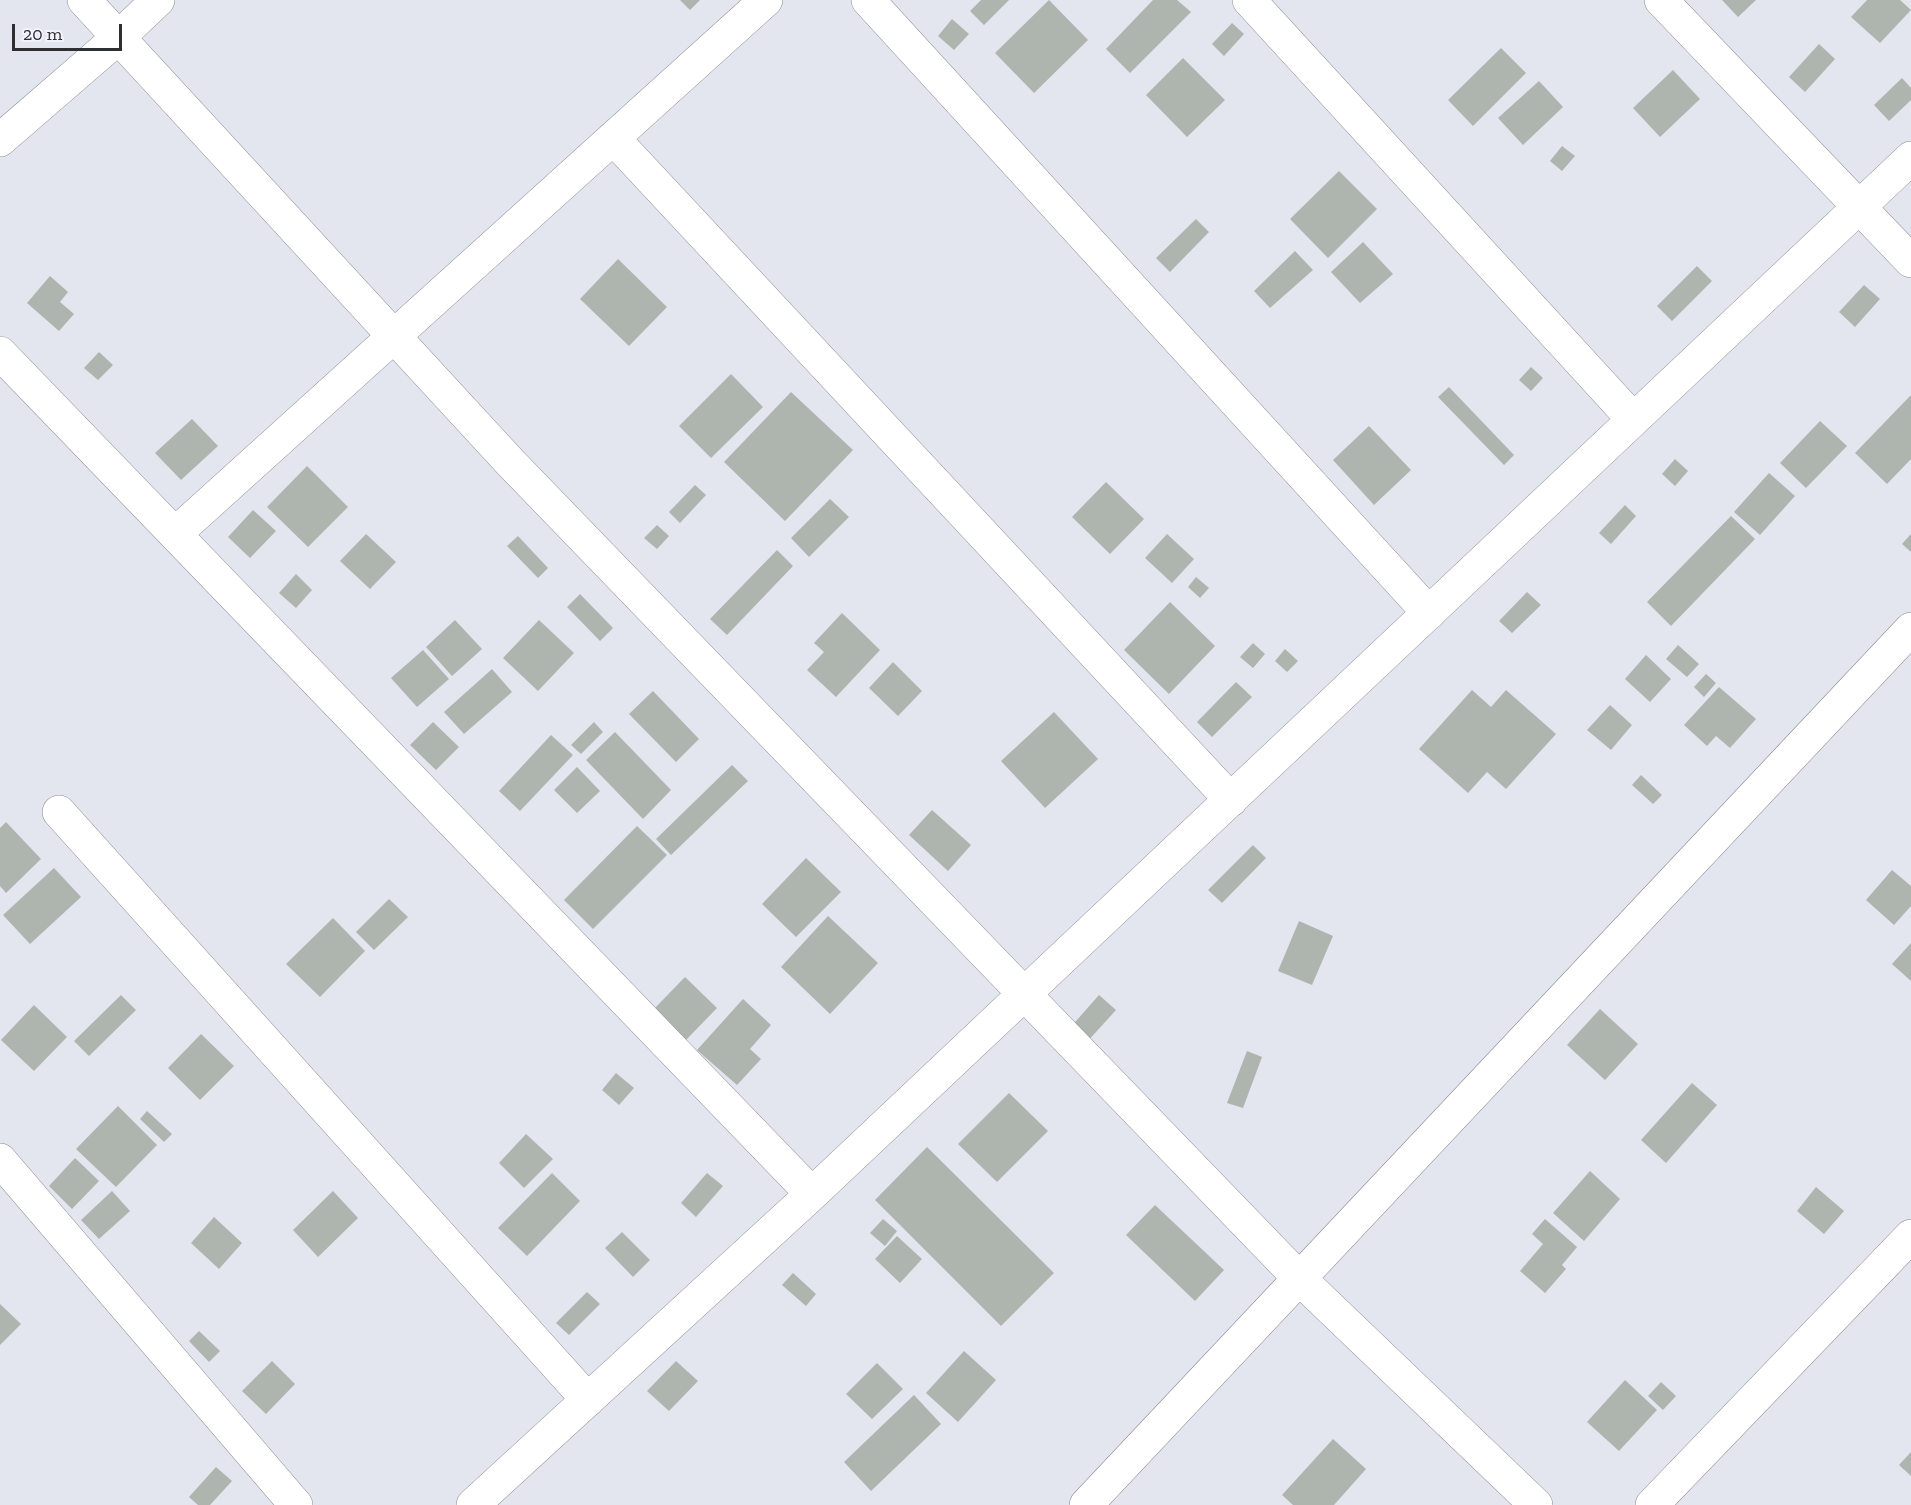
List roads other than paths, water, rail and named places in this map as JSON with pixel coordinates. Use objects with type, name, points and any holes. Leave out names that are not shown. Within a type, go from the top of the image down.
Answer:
[{"type":"street","points":[[84,0],[509,461],[1300,1279],[1536,1505]]},
{"type":"street","points":[[0,140],[119,37],[158,0]]},
{"type":"street","points":[[175,534],[766,0]]},
{"type":"street","points":[[868,0],[1429,613]]},
{"type":"street","points":[[1249,0],[1633,419]]},
{"type":"street","points":[[1661,0],[1911,261]]},
{"type":"street","points":[[613,138],[1231,800]]},
{"type":"street","points":[[473,1505],[812,1194],[1911,158]]},
{"type":"street","points":[[0,353],[812,1194]]},
{"type":"street","points":[[1086,1505],[1911,629]]},
{"type":"street","points":[[59,812],[588,1400]]},
{"type":"street","points":[[0,1160],[296,1505]]},
{"type":"street","points":[[1652,1505],[1911,1236]]}]
